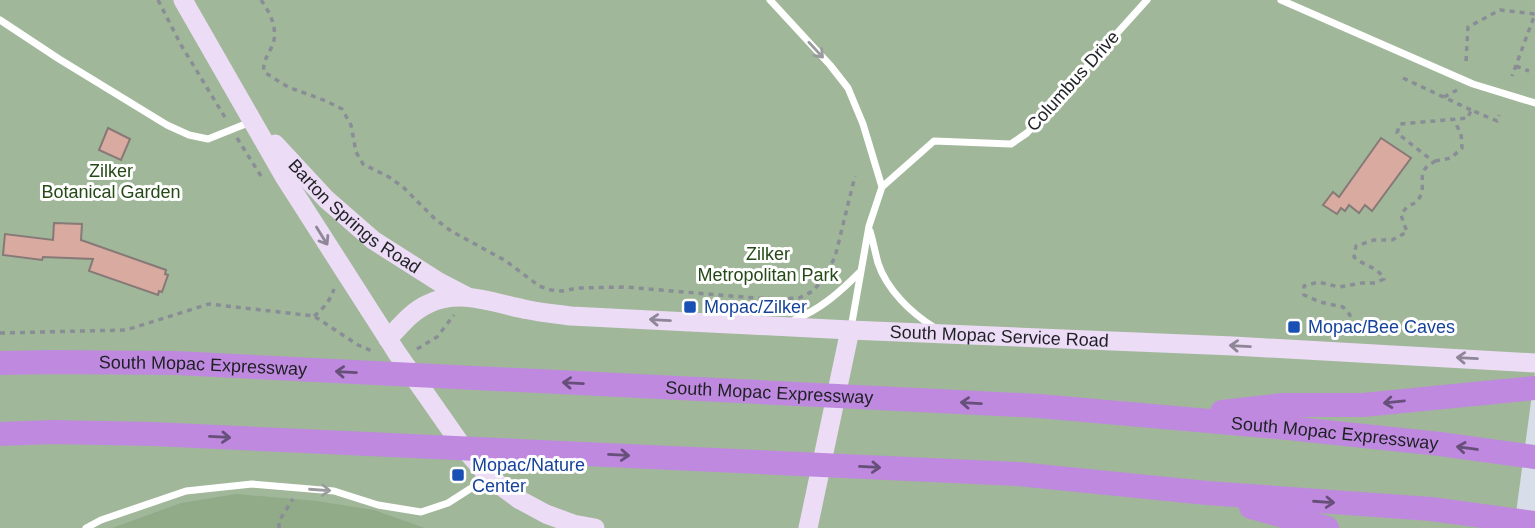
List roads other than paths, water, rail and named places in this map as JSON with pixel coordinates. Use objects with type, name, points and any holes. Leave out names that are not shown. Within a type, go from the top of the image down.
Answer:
[{"type":"highway","name":"South Mopac Expressway","points":[[0,363],[174,363],[1040,406],[1426,443],[1535,457]]},
{"type":"highway","points":[[1166,418],[1283,405],[1363,405],[1535,388]]},
{"type":"highway","points":[[0,434],[152,434],[1018,474],[1207,494],[1431,509],[1535,523]]},
{"type":"highway","points":[[1207,494],[1326,528]]},
{"type":"main road","name":"Barton Springs Road","points":[[183,0],[381,346]]},
{"type":"main road","name":"Barton Springs Road","points":[[253,121],[326,199],[373,240],[467,297]]},
{"type":"main road","name":"South Mopac Service Road","points":[[467,297],[571,316],[1233,346],[1535,363]]},
{"type":"main road","points":[[467,297],[446,298],[429,303],[413,313],[381,346],[489,477],[520,500],[546,514],[573,524],[595,528]]},
{"type":"main road","points":[[808,528],[850,330]]},
{"type":"lane","points":[[770,0],[848,88],[863,124],[882,187],[869,226],[850,330]]},
{"type":"lane","name":"Columbus Drive","points":[[882,187],[934,141],[1011,144],[1027,133],[1147,0]]},
{"type":"lane","points":[[1281,0],[1474,85],[1535,103]]},
{"type":"lane","points":[[0,20],[167,125],[189,135],[208,139],[253,121]]},
{"type":"lane","points":[[869,226],[879,265],[899,299],[944,333]]},
{"type":"lane","points":[[782,326],[813,313],[838,294],[860,271]]},
{"type":"lane","points":[[86,528],[101,520],[186,491],[252,484],[334,491],[378,505],[421,512],[449,503],[489,477]]},
{"type":"place","name":"Mopac/Zilker","points":[[690,307]]},
{"type":"place","name":"Mopac/Bee Caves","points":[[1294,327]]},
{"type":"place","name":"Mopac/Nature Center","points":[[458,475]]},
{"type":"park label","name":"Zilker Botanical Garden","points":[[111,181]]},
{"type":"park label","name":"Zilker Metropolitan Park","points":[[768,264]]}]
